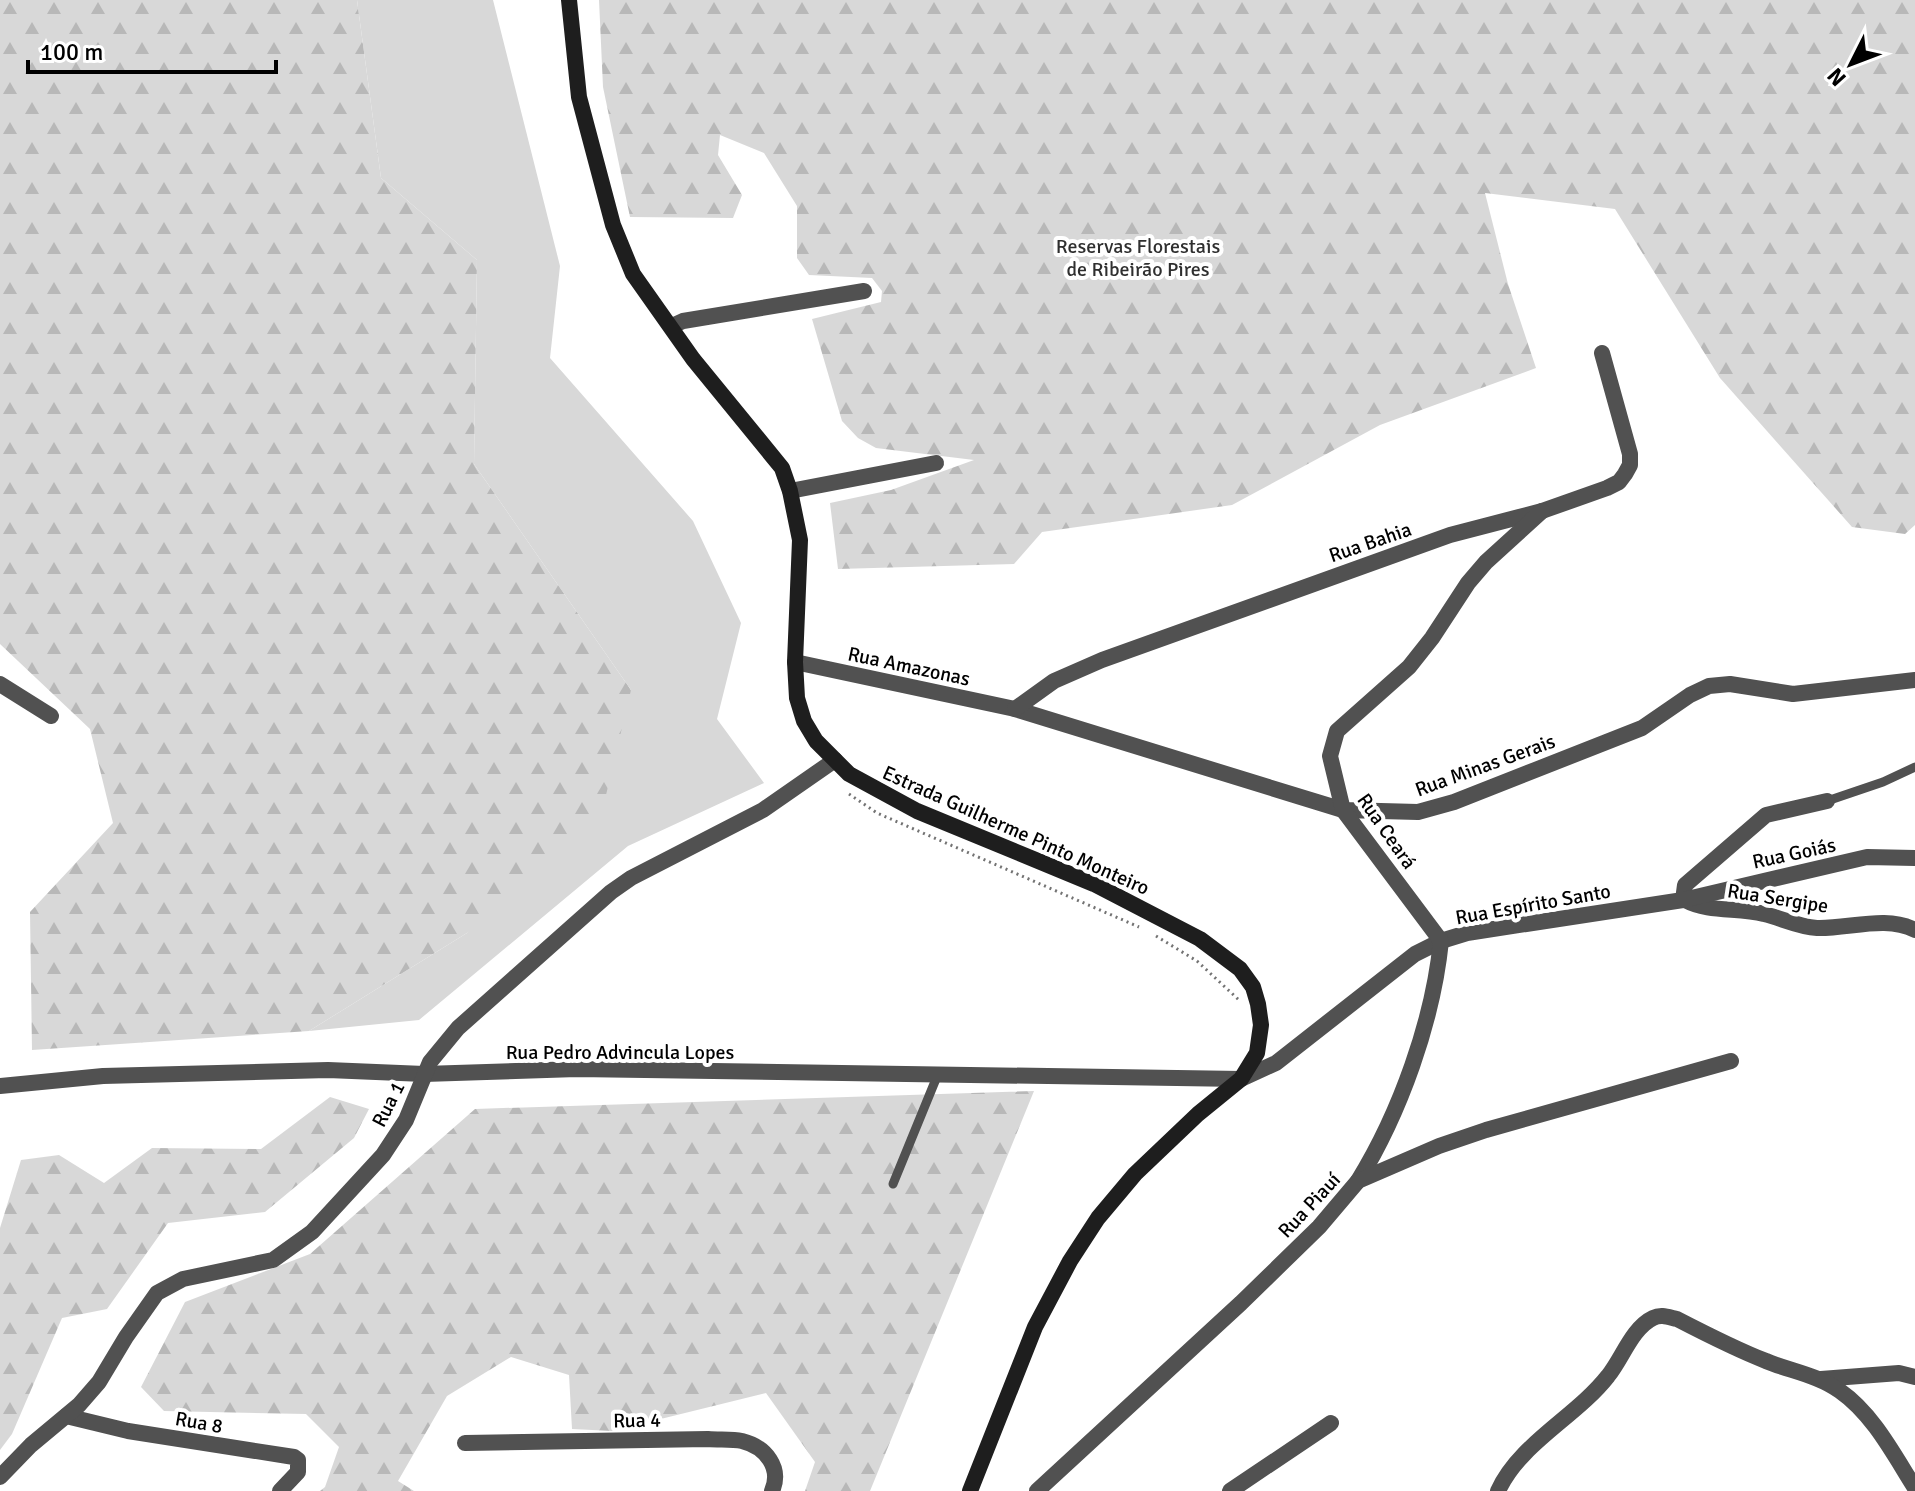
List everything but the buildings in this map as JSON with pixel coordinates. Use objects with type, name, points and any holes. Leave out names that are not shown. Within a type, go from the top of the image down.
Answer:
[{"type":"main road","name":"Estrada Guilherme Pinto Monteiro","points":[[569,0],[579,97],[613,225],[633,274],[693,359],[782,468],[790,491],[800,540],[795,662],[797,698],[804,721],[816,741],[849,774],[917,811],[1094,884],[1200,939],[1240,969],[1253,987],[1261,1025],[1257,1053],[1241,1079],[1198,1114],[1135,1174],[1098,1218],[1070,1261],[1035,1327],[970,1491]]},
{"type":"street","points":[[672,326],[683,321],[864,291]]},
{"type":"street","name":"Rua Bahia","points":[[1015,709],[1054,681],[1102,660],[1450,535],[1542,511],[1619,482],[1630,465],[1630,454],[1602,353]]},
{"type":"street","points":[[790,491],[936,463]]},
{"type":"street","name":"Rua Ceará","points":[[1441,941],[1343,810],[1330,756],[1337,731],[1409,667],[1477,572],[1542,511]]},
{"type":"street","name":"Rua Amazonas","points":[[795,662],[1015,709]]},
{"type":"street","name":"Rua Minas Gerais","points":[[1015,709],[1343,810],[1418,812],[1454,802],[1642,728],[1690,695],[1709,686],[1730,684],[1793,694],[1915,680]]},
{"type":"street","points":[[0,684],[51,716]]},
{"type":"street","name":"Rua 1","points":[[0,1477],[99,1382],[157,1293],[183,1279],[273,1260],[312,1232],[383,1155],[406,1120],[424,1074],[441,1047],[458,1028],[611,892],[653,865],[763,810],[835,760]]},
{"type":"street","points":[[1683,900],[1685,885],[1766,815],[1827,801]]},
{"type":"street","name":"Rua Goiás","points":[[1683,900],[1867,857],[1915,858]]},
{"type":"street","name":"Rua Espírito Santo","points":[[1241,1079],[1276,1063],[1415,954],[1441,941],[1467,933],[1683,900]]},
{"type":"street","name":"Rua Sergipe","points":[[1683,900],[1696,906],[1760,913],[1813,928],[1885,923],[1915,930]]},
{"type":"street","points":[[1358,1181],[1388,1126],[1428,1018],[1441,941]]},
{"type":"street","name":"Rua Piauí","points":[[1037,1491],[1241,1303],[1319,1227],[1358,1181],[1439,1146],[1486,1130],[1731,1061]]},
{"type":"street","name":"Rua Pedro Advincula Lopes","points":[[0,1086],[103,1076],[328,1070],[424,1074],[577,1069],[1241,1079]]},
{"type":"street","points":[[1498,1491],[1523,1455],[1591,1397],[1617,1365],[1637,1332],[1651,1319],[1661,1316],[1677,1319],[1767,1362],[1820,1379],[1841,1391],[1863,1412],[1915,1488]]},
{"type":"street","points":[[1820,1379],[1899,1373],[1915,1377]]},
{"type":"street","name":"Rua 8","points":[[66,1416],[128,1431],[294,1457],[298,1460],[298,1472],[284,1488]]},
{"type":"street","points":[[1230,1491],[1331,1423]]},
{"type":"street","name":"Rua 4","points":[[465,1443],[742,1441],[759,1448],[776,1468],[772,1491]]},
{"type":"lane","points":[[1827,801],[1883,782],[1915,767]]},
{"type":"lane","points":[[893,1184],[938,1074]]},
{"type":"path","points":[[858,802],[919,832],[1146,930],[1197,961],[1242,1004]]},
{"type":"green space","points":[[0,0],[357,0],[381,178],[477,260],[474,464],[631,690],[601,816],[467,933],[309,1031],[32,1050],[30,912],[113,823],[90,729],[0,644]]},
{"type":"green space","points":[[357,0],[493,0],[560,266],[550,358],[693,521],[741,623],[717,719],[764,783],[628,846],[419,1020],[309,1031],[467,933],[631,690],[474,464],[477,260],[381,178]]},
{"type":"green space","name":"Reservas Florestais de Ribeirão Pires","points":[[599,0],[1915,0],[1915,525],[1905,534],[1852,527],[1720,378],[1615,209],[1485,193],[1508,284],[1536,368],[1380,425],[1232,505],[1042,532],[1014,564],[838,569],[830,503],[891,490],[974,460],[876,448],[858,438],[842,421],[812,319],[881,302],[882,291],[872,278],[809,275],[797,258],[797,206],[764,153],[720,135],[718,155],[742,195],[733,218],[630,217],[603,87]]},
{"type":"green space","points":[[1034,1091],[870,1491],[805,1491],[815,1462],[766,1393],[612,1431],[572,1429],[569,1375],[511,1357],[447,1396],[398,1481],[414,1491],[320,1491],[325,1487],[339,1447],[306,1414],[164,1411],[141,1387],[185,1302],[310,1254],[475,1109]]},
{"type":"green space","points":[[330,1097],[369,1109],[354,1138],[265,1212],[168,1223],[107,1309],[62,1318],[12,1434],[0,1450],[0,1228],[21,1160],[59,1155],[104,1183],[152,1148],[261,1149]]}]
